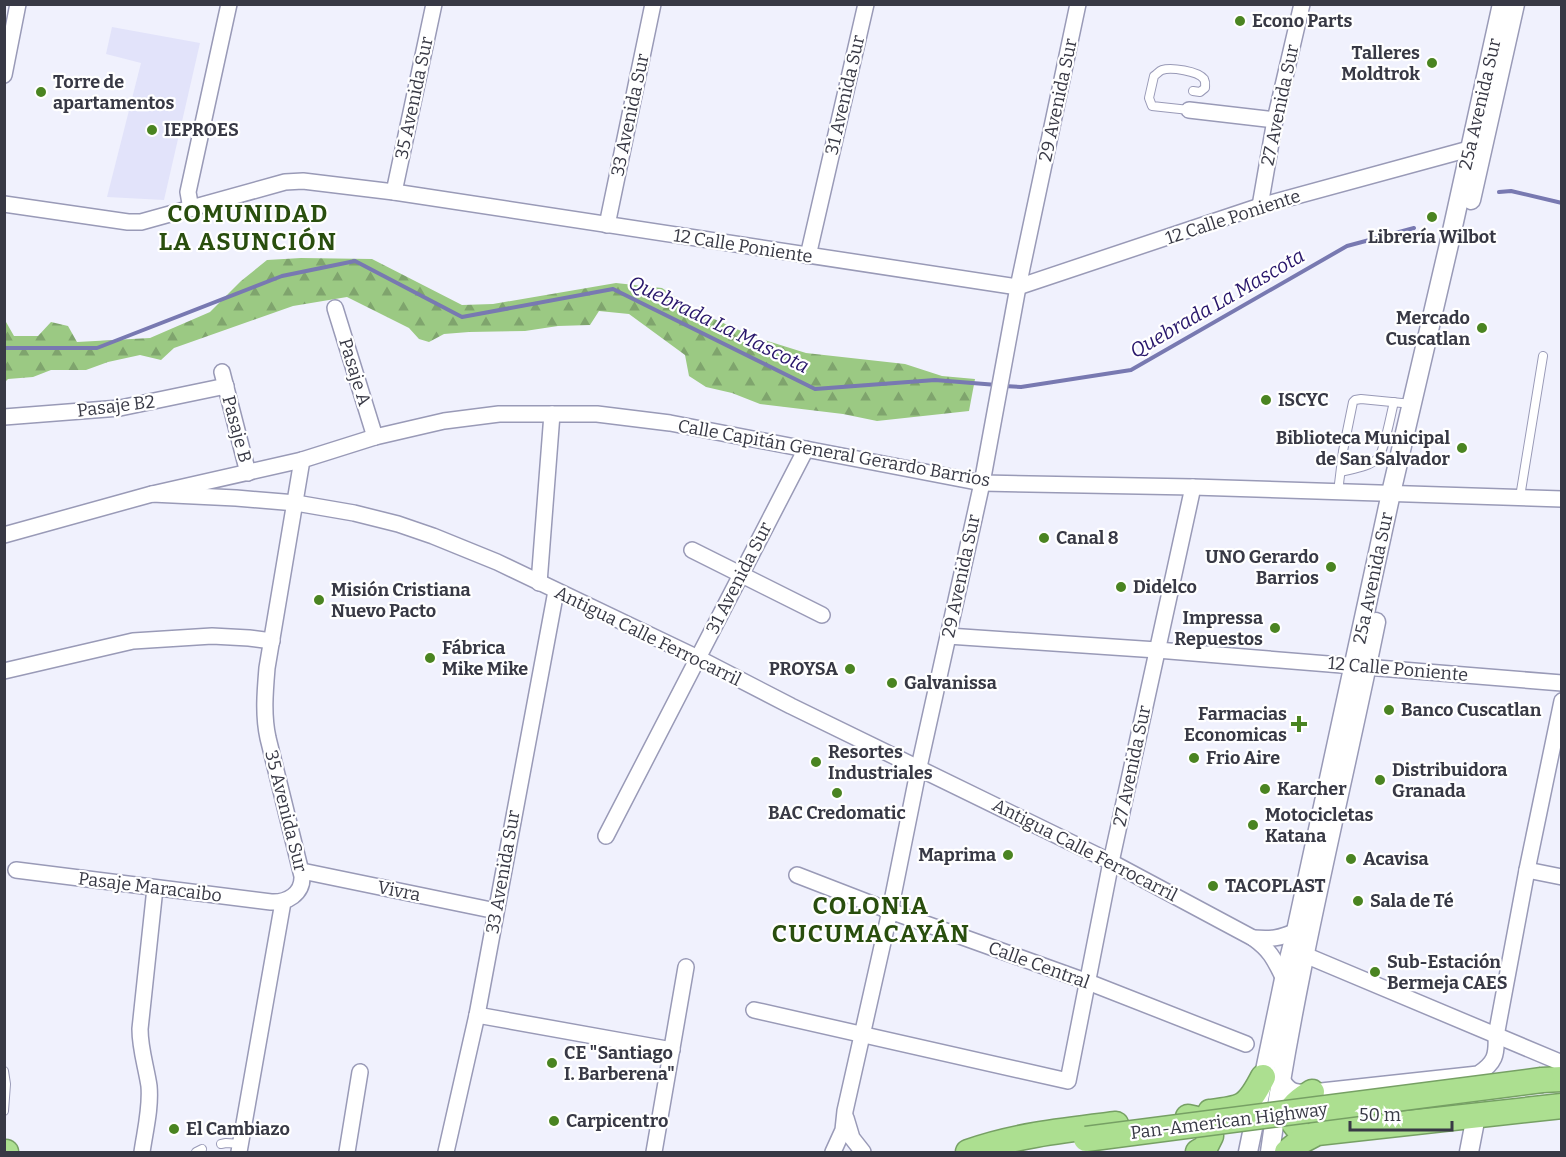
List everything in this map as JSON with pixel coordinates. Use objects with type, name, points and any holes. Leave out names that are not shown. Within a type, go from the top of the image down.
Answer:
[{"type":"highway","points":[[968,1152],[1006,1140],[1048,1132],[1236,1109],[1244,1105],[1272,1078]]},
{"type":"highway","points":[[1312,1092],[1297,1101],[1292,1108],[1291,1117],[1298,1129],[1317,1133],[1476,1116],[1554,1091]]},
{"type":"highway","name":"Pan-American Highway","points":[[1003,1152],[1095,1146],[1554,1091]]},
{"type":"highway","points":[[1182,1116],[1203,1121],[1209,1127],[1211,1136],[1205,1148],[1198,1152]]},
{"type":"highway","points":[[1287,1152],[1317,1133]]},
{"type":"street","points":[[4,75],[18,4]]},
{"type":"street","points":[[191,208],[188,192],[229,4]]},
{"type":"street","name":"35 Avenida Sur","points":[[394,192],[434,4]]},
{"type":"street","name":"33 Avenida Sur","points":[[607,225],[653,4]]},
{"type":"street","name":"31 Avenida Sur","points":[[808,256],[866,4]]},
{"type":"street","name":"29 Avenida Sur","points":[[833,1152],[843,1130],[845,1111],[982,483],[1018,287],[1078,4]]},
{"type":"street","name":"27 Avenida Sur","points":[[1260,206],[1275,120],[1302,4]]},
{"type":"street","name":"25a Avenida Sur","points":[[1396,493],[1403,403],[1450,240],[1502,4]]},
{"type":"street","name":"25a Avenida Sur","points":[[1248,1152],[1272,1078],[1305,955],[1360,666],[1396,493],[1481,156],[1515,4]]},
{"type":"street","points":[[1189,110],[1275,120]]},
{"type":"street","name":"12 Calle Poniente","points":[[4,204],[141,222],[285,182],[303,181],[394,192],[1018,287],[1260,206],[1469,149]]},
{"type":"street","name":"Pasaje A","points":[[335,308],[375,437]]},
{"type":"street","name":"Pasaje B2","points":[[4,417],[120,408],[224,379]]},
{"type":"street","name":"Pasaje B","points":[[224,379],[248,473]]},
{"type":"street","name":"Calle Capitán General Gerardo Barrios","points":[[152,494],[302,460],[375,437],[461,418],[499,414],[597,414],[670,423],[982,483],[1193,486],[1562,499]]},
{"type":"street","points":[[539,583],[552,414]]},
{"type":"street","name":"31 Avenida Sur","points":[[606,836],[806,449]]},
{"type":"street","name":"35 Avenida Sur","points":[[283,902],[300,889],[303,883],[302,871],[266,728],[265,700],[272,641],[302,460]]},
{"type":"street","name":"27 Avenida Sur","points":[[862,1034],[1068,1081],[1111,862],[1193,486]]},
{"type":"street","name":"Antigua Calle Ferrocarril","points":[[4,535],[152,494],[296,503],[354,513],[424,532],[497,562],[698,658],[791,706],[1111,862],[1265,946],[1284,979]]},
{"type":"street","points":[[692,550],[822,615]]},
{"type":"street","name":"33 Avenida Sur","points":[[446,1152],[477,1016],[555,591]]},
{"type":"street","points":[[4,671],[133,641],[212,636],[272,641]]},
{"type":"street","name":"12 Calle Poniente","points":[[948,636],[1156,650],[1562,683]]},
{"type":"street","name":"25a Avenida Sur","points":[[1270,1152],[1272,1078],[1284,979],[1360,666]]},
{"type":"street","points":[[1272,1078],[1290,1090],[1312,1092],[1478,1074],[1488,1068],[1494,1060],[1496,1036],[1527,870],[1562,701]]},
{"type":"street","name":"Pasaje Maracaibo","points":[[16,870],[271,903],[283,902]]},
{"type":"street","points":[[1527,870],[1562,877]]},
{"type":"street","name":"Vivra","points":[[302,871],[496,911]]},
{"type":"street","name":"Calle Central","points":[[797,875],[1088,982],[1246,1044]]},
{"type":"street","points":[[142,1152],[149,1097],[141,1051],[140,1029],[155,888]]},
{"type":"street","points":[[240,1148],[283,902]]},
{"type":"street","points":[[1253,938],[1283,937],[1296,931]]},
{"type":"street","points":[[1305,955],[1562,1063]]},
{"type":"street","points":[[654,1152],[686,967]]},
{"type":"street","points":[[754,1010],[862,1034]]},
{"type":"street","points":[[477,1016],[672,1050]]},
{"type":"street","points":[[347,1152],[360,1072]]},
{"type":"street","name":"29 Avenida Sur","points":[[845,1111],[852,1138],[863,1152]]},
{"type":"street","points":[[1468,1152],[1476,1116]]},
{"type":"lane","points":[[1189,110],[1152,106],[1149,98],[1154,76],[1162,70],[1195,73],[1203,78],[1205,88],[1200,92],[1193,91]]},
{"type":"lane","points":[[1520,497],[1543,356]]},
{"type":"lane","points":[[1338,492],[1343,451],[1354,399],[1403,403],[1377,459],[1341,472]]},
{"type":"lane","points":[[4,1071],[6,1084],[4,1111]]},
{"type":"lane","points":[[221,1144],[226,1143],[240,1148]]},
{"type":"shaded area","name":"IEPROES","points":[[112,27],[200,43],[164,200],[107,197],[141,63],[106,54]]},
{"type":"green space","points":[[372,259],[462,305],[493,304],[616,283],[662,288],[698,312],[755,337],[806,353],[905,364],[942,376],[975,379],[969,411],[877,421],[843,414],[760,404],[732,393],[706,387],[689,376],[685,355],[629,314],[599,311],[590,325],[558,326],[525,331],[444,334],[429,342],[419,339],[409,328],[347,297],[293,306],[174,348],[161,360],[140,355],[108,362],[86,370],[51,370],[33,377],[8,379],[5,382],[5,322],[14,336],[38,336],[51,322],[68,326],[77,342],[150,338],[210,312],[241,281],[267,260]]},
{"type":"waterway","name":"Quebrada La Mascota","points":[[1499,192],[1511,191],[1562,203]]},
{"type":"waterway","name":"Quebrada La Mascota","points":[[1004,386],[1021,387],[1131,370],[1347,246],[1414,228]]},
{"type":"waterway","name":"Quebrada La Mascota","points":[[4,348],[97,348],[282,276],[355,261],[462,317],[613,289],[815,389],[935,380],[997,385]]},
{"type":"place","name":"Econo Parts","points":[[1240,21]]},
{"type":"place","name":"Talleres Moldtrok","points":[[1432,63]]},
{"type":"place","name":"Torre de apartamentos","points":[[41,92]]},
{"type":"place","name":"IEPROES","points":[[152,130]]},
{"type":"place","name":"Librería Wilbot","points":[[1432,217]]},
{"type":"place","name":"Mercado Cuscatlan","points":[[1482,328]]},
{"type":"place","name":"ISCYC","points":[[1266,400]]},
{"type":"place","name":"Biblioteca Municipal de San Salvador","points":[[1462,448]]},
{"type":"place","name":"Canal 8","points":[[1044,538]]},
{"type":"place","name":"UNO Gerardo Barrios","points":[[1331,567]]},
{"type":"place","name":"Didelco","points":[[1121,587]]},
{"type":"place","name":"Misión Cristiana Nuevo Pacto","points":[[319,600]]},
{"type":"place","name":"Impressa Repuestos","points":[[1275,628]]},
{"type":"place","name":"Fábrica Mike Mike","points":[[430,658]]},
{"type":"place","name":"PROYSA","points":[[850,669]]},
{"type":"place","name":"Galvanissa","points":[[892,683]]},
{"type":"place","name":"Banco Cuscatlan","points":[[1389,710]]},
{"type":"place","name":"Farmacias Economicas","points":[[1299,724]]},
{"type":"place","name":"Frio Aire","points":[[1194,758]]},
{"type":"place","name":"Resortes Industriales","points":[[816,762]]},
{"type":"place","name":"Distribuidora Granada","points":[[1380,780]]},
{"type":"place","name":"Karcher","points":[[1265,789]]},
{"type":"place","name":"BAC Credomatic","points":[[837,793]]},
{"type":"place","name":"Motocicletas Katana","points":[[1253,825]]},
{"type":"place","name":"Maprima","points":[[1008,855]]},
{"type":"place","name":"Acavisa","points":[[1351,859]]},
{"type":"place","name":"TACOPLAST","points":[[1213,886]]},
{"type":"place","name":"Sala de Té","points":[[1358,901]]},
{"type":"place","name":"Sub-Estación Bermeja CAES","points":[[1375,972]]},
{"type":"place","name":"CE \"Santiago I. Barberena\"","points":[[552,1063]]},
{"type":"place","name":"Carpicentro","points":[[554,1121]]},
{"type":"place","name":"El Cambiazo","points":[[174,1129]]},
{"type":"district","name":"COMUNIDAD LA ASUNCIÓN","points":[[248,228]]},
{"type":"district","name":"COLONIA CUCUMACAYÁN","points":[[871,920]]}]
